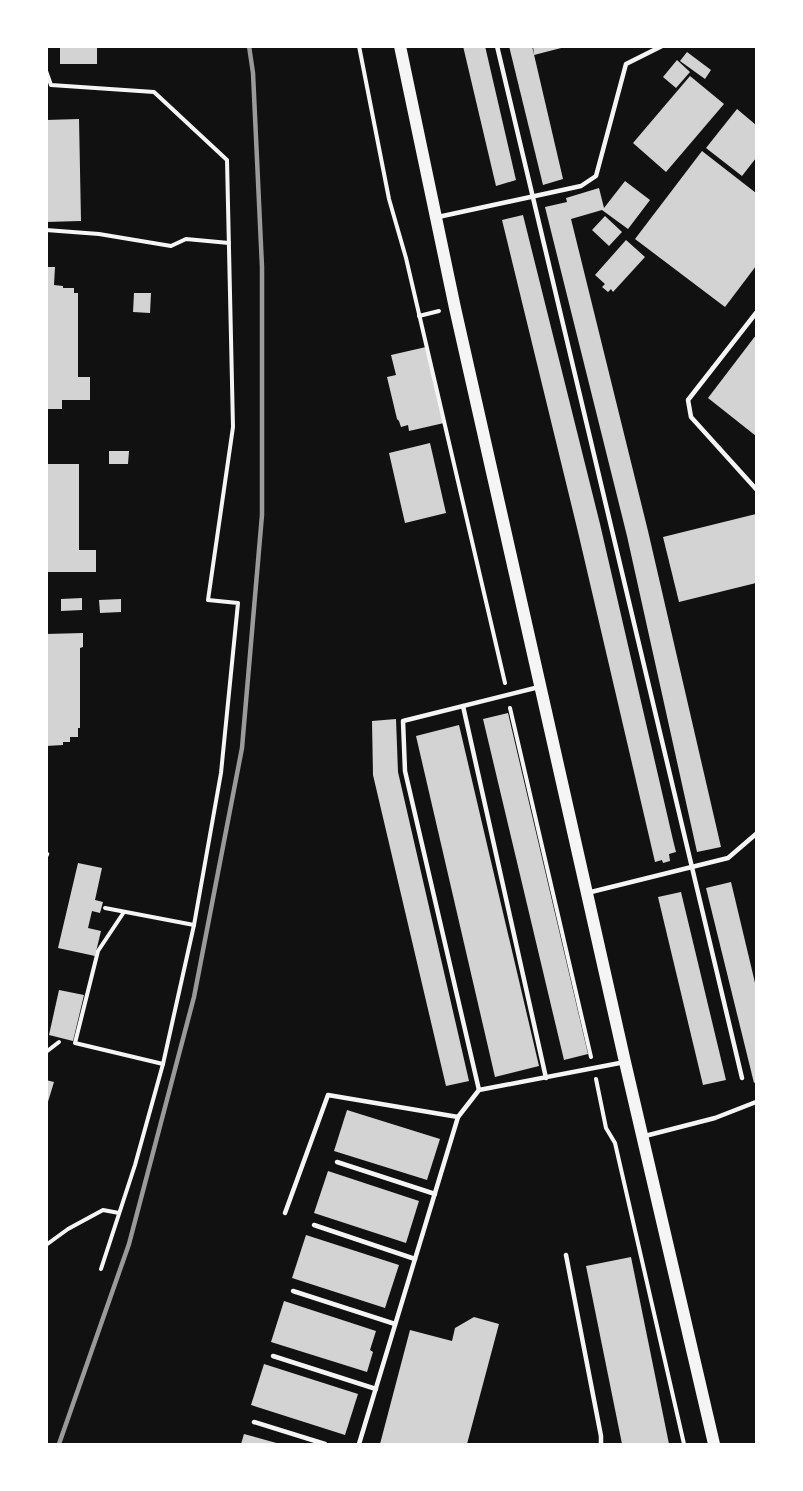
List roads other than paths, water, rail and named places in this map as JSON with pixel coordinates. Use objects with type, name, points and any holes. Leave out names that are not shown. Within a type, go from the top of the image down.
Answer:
[{"type":"main road","points":[[400,46],[436,217],[625,1062],[714,1444]]},
{"type":"lane","points":[[497,46],[742,1078]]},
{"type":"lane","points":[[436,217],[581,186],[596,176],[626,64],[662,46]]},
{"type":"lane","points":[[756,313],[688,400],[691,417],[756,489]]},
{"type":"lane","points":[[479,1090],[405,771],[403,721],[541,687]]},
{"type":"lane","points":[[463,706],[546,1078]]},
{"type":"lane","points":[[587,892],[728,858],[756,834]]},
{"type":"lane","points":[[359,1444],[458,1117],[479,1090],[625,1062]]},
{"type":"lane","points":[[285,1213],[328,1095],[458,1117]]},
{"type":"lane","points":[[642,1137],[715,1118],[756,1102]]},
{"type":"lane","points":[[337,1162],[435,1194]]},
{"type":"lane","points":[[314,1225],[415,1259]]},
{"type":"lane","points":[[566,1255],[601,1444]]},
{"type":"lane","points":[[293,1291],[395,1324]]},
{"type":"lane","points":[[273,1356],[376,1389]]},
{"type":"lane","points":[[254,1422],[325,1444]]},
{"type":"railway","points":[[59,1444],[129,1244],[194,997],[242,748],[262,515],[262,267],[253,73],[249,46]]}]
